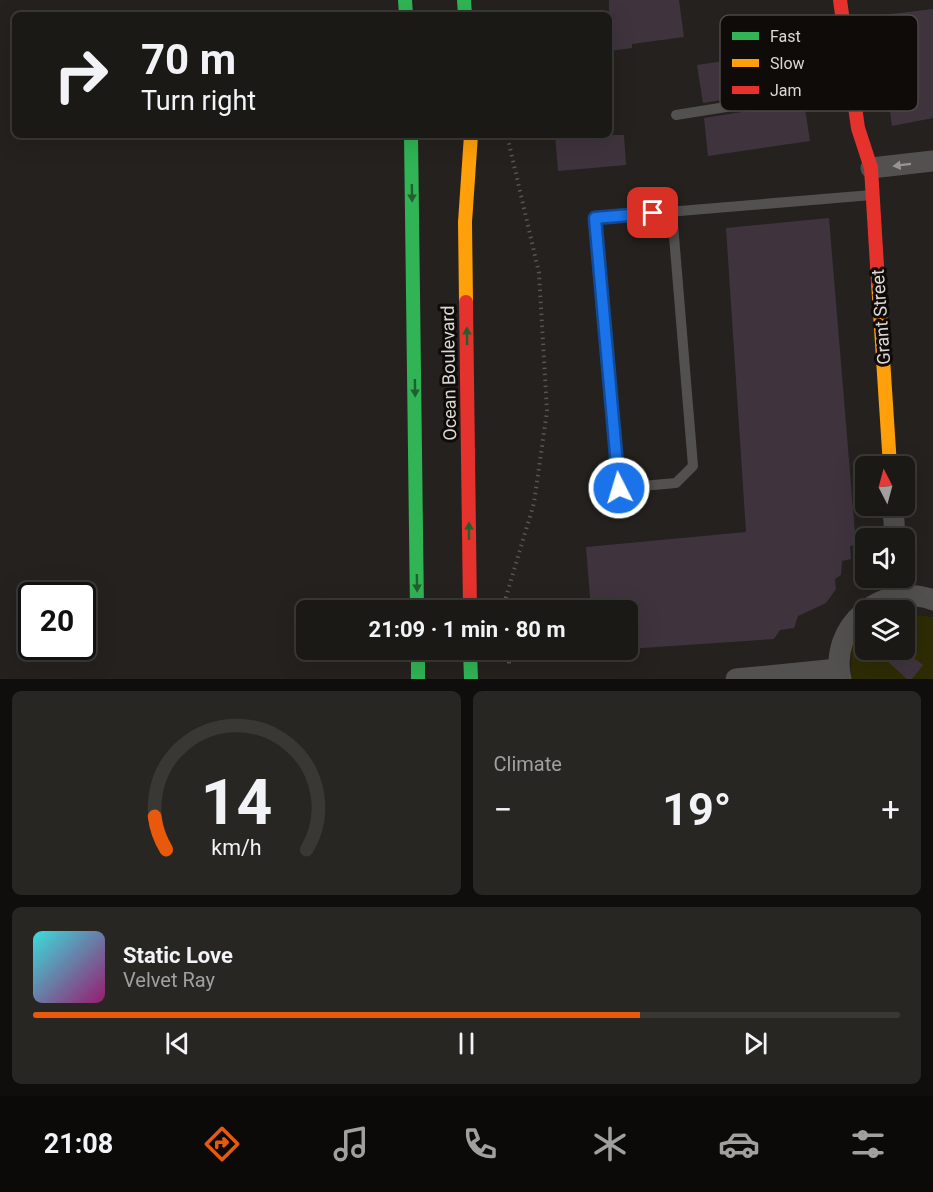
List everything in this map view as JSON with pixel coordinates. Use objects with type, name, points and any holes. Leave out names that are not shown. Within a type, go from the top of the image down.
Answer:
[{"type":"main road","name":"Grant Street","points":[[840,0],[842,15]]},
{"type":"main road","name":"Grant Street","points":[[855,111],[871,168],[889,456]]},
{"type":"main road","name":"Ocean Boulevard","points":[[411,138],[417,600]]},
{"type":"main road","name":"Ocean Boulevard","points":[[470,600],[465,222],[471,138]]},
{"type":"main road","points":[[418,660],[418,679]]},
{"type":"main road","points":[[471,660],[471,679]]},
{"type":"street","points":[[871,168],[933,161]]},
{"type":"street","points":[[736,679],[839,674],[844,638],[861,612],[895,588]]},
{"type":"street","points":[[903,588],[933,600]]},
{"type":"lane","points":[[676,115],[720,108]]},
{"type":"lane","points":[[672,212],[693,466],[675,483],[619,488],[595,218],[873,195]]},
{"type":"path","points":[[506,600],[534,503],[547,411],[539,273],[508,138]]},
{"type":"path","points":[[509,660],[509,666]]},
{"type":"shaded area","points":[[915,615],[933,617],[933,679],[851,679],[852,649],[855,645],[855,660],[915,660]]},
{"type":"building","points":[[609,0],[679,0],[684,37],[632,44],[632,48],[612,51],[612,12],[609,12]]},
{"type":"building","points":[[933,9],[933,118],[892,126],[890,111],[918,111],[918,15],[883,15]]},
{"type":"building","points":[[720,62],[720,100],[703,103],[697,65]]},
{"type":"building","points":[[748,111],[805,111],[810,141],[708,156],[704,118]]},
{"type":"building","points":[[612,135],[624,135],[626,165],[558,171],[555,138],[612,138]]},
{"type":"building","points":[[829,218],[855,545],[850,546],[851,559],[842,561],[841,575],[835,579],[836,589],[826,603],[798,616],[794,628],[780,630],[774,639],[638,648],[638,600],[590,600],[586,547],[746,532],[726,228]]},
{"type":"building","points":[[915,659],[923,665],[912,679],[907,679],[886,660]]},
{"type":"traffic: fast","points":[[405,0],[406,12]]},
{"type":"traffic: fast","points":[[464,0],[465,12]]},
{"type":"traffic: fast","points":[[411,138],[417,600]]},
{"type":"traffic: fast","points":[[418,660],[418,679]]},
{"type":"traffic: fast","points":[[470,660],[471,679]]},
{"type":"traffic: slow","points":[[466,302],[465,222],[471,138]]},
{"type":"traffic: slow","points":[[878,282],[889,456]]},
{"type":"traffic: jam","points":[[840,0],[842,15]]},
{"type":"traffic: jam","points":[[856,111],[858,128],[871,168],[878,282]]},
{"type":"traffic: jam","points":[[466,302],[470,600]]},
{"type":"route","points":[[619,488],[595,218],[653,213]]}]
